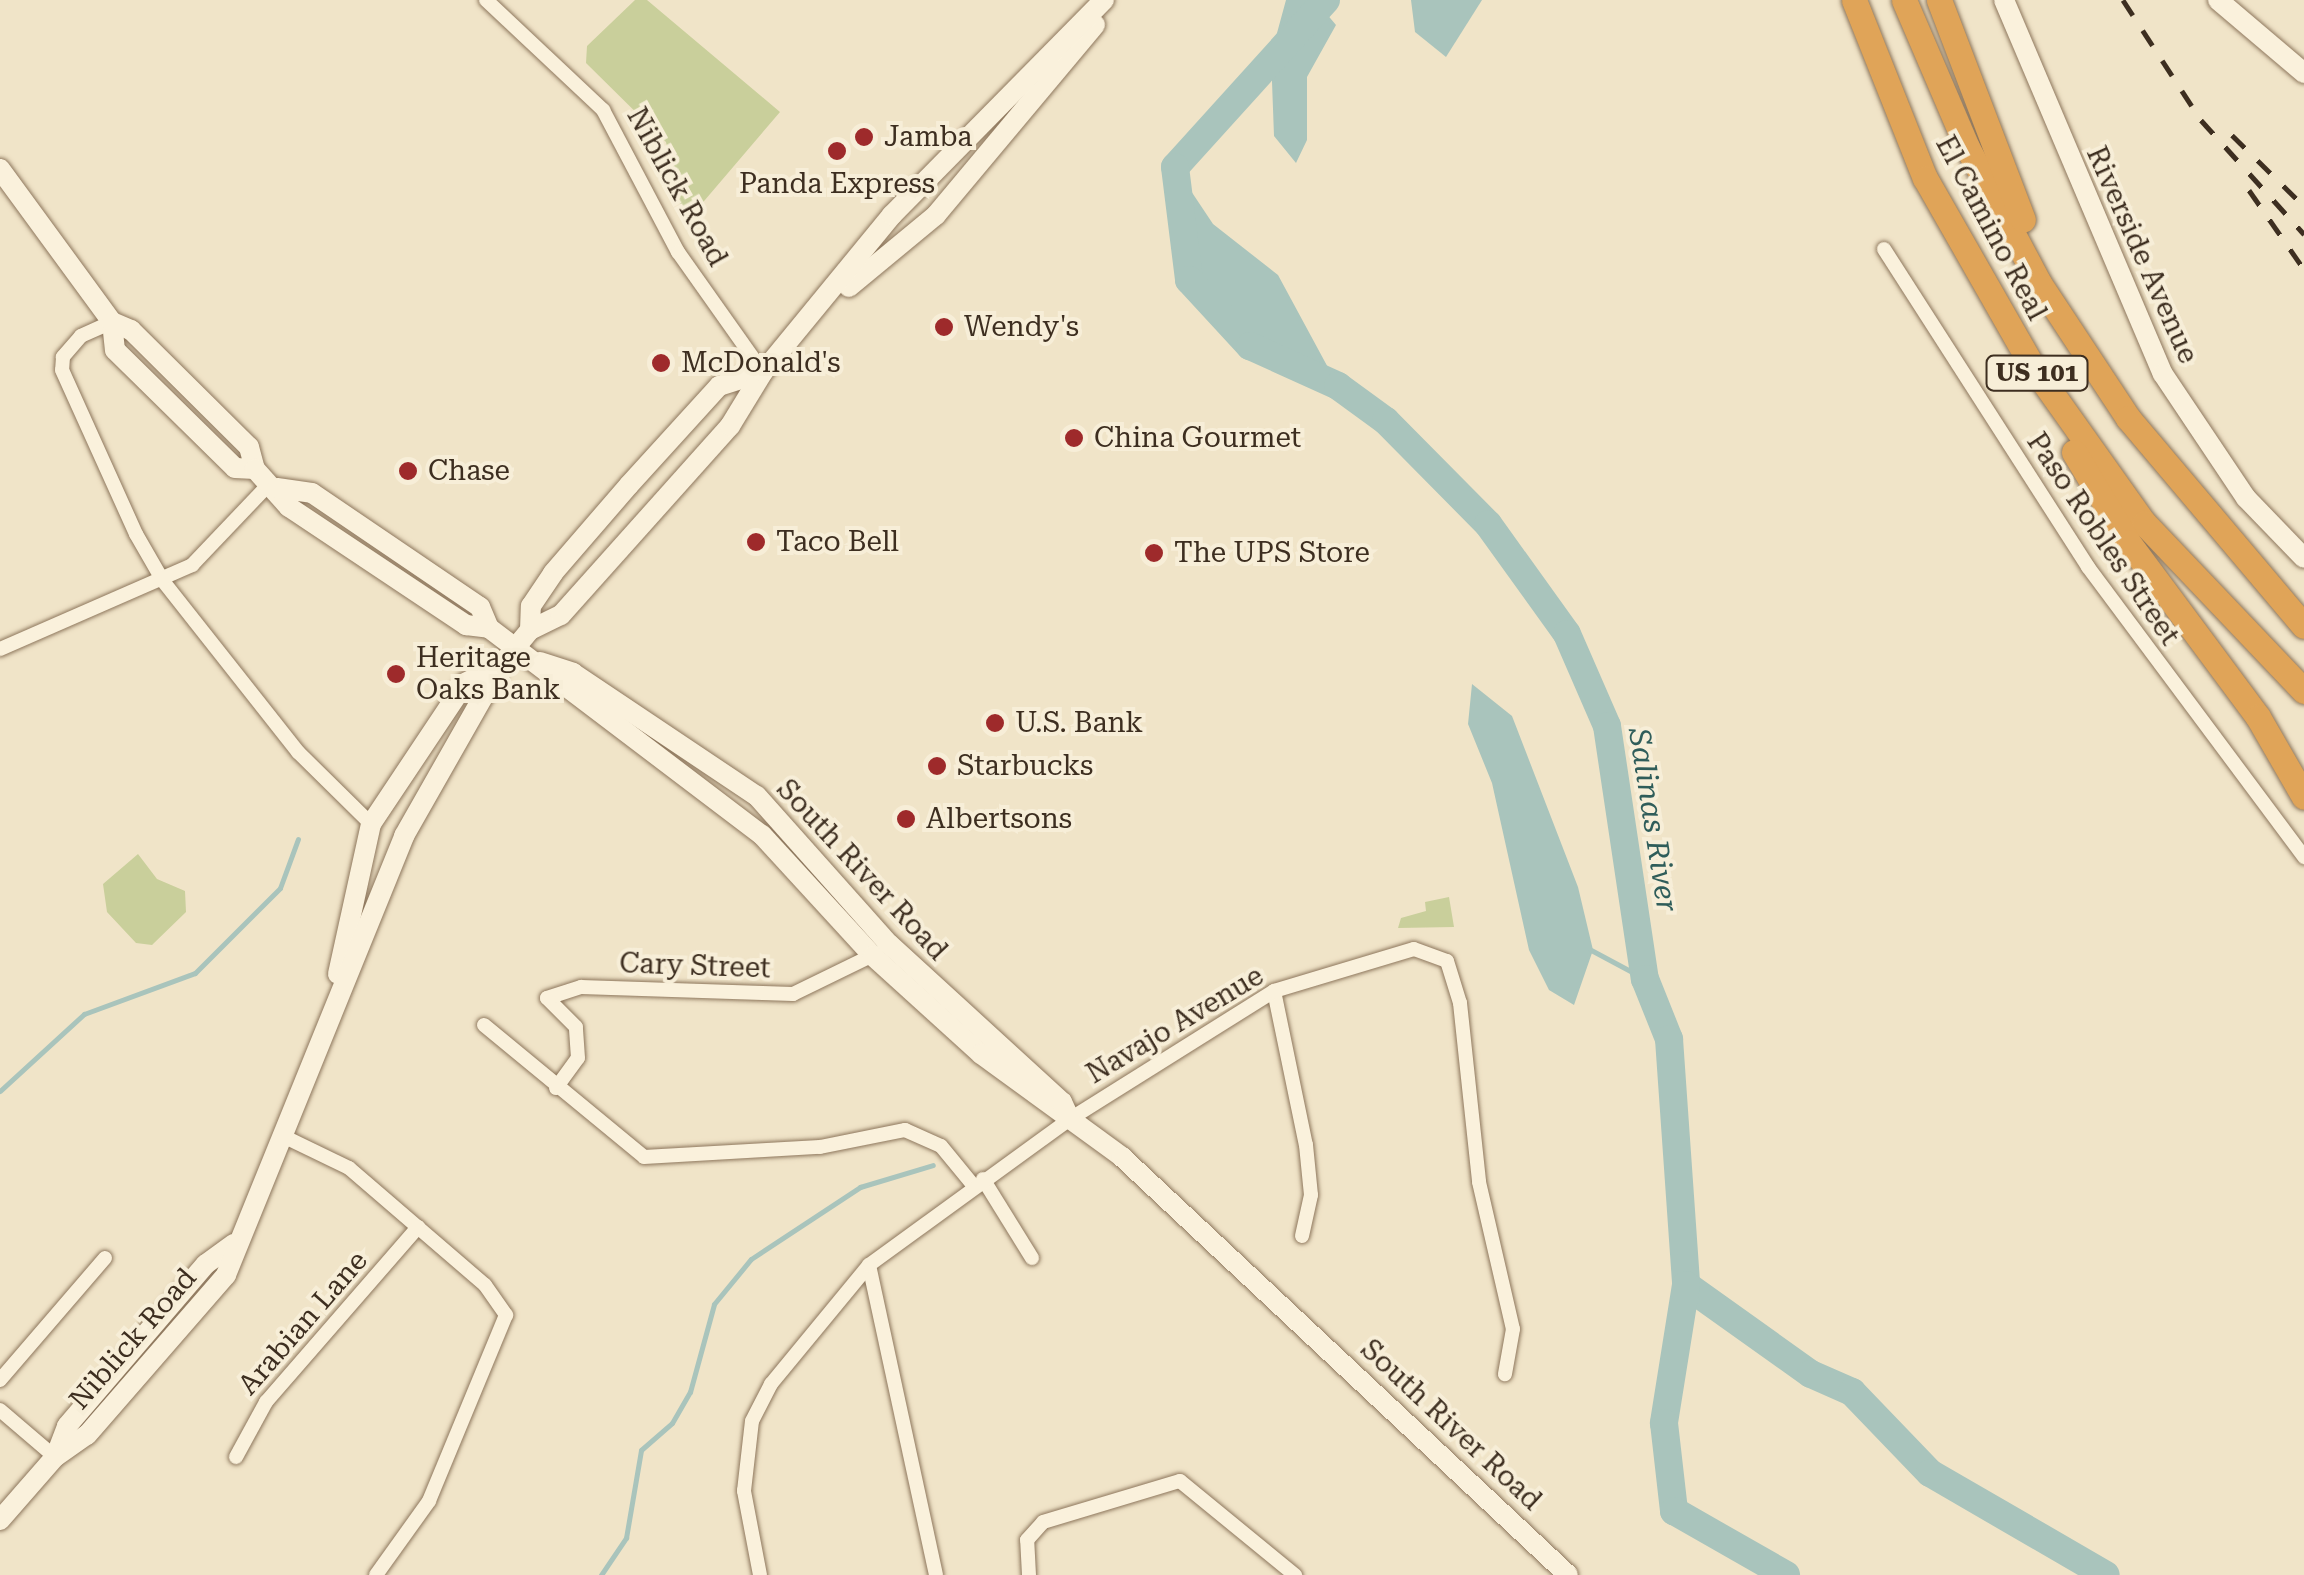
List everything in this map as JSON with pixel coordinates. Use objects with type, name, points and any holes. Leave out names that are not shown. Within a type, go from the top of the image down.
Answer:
[{"type":"highway","name":"El Camino Real","points":[[1854,0],[1925,178],[2033,367],[2144,523],[2304,691]]},
{"type":"highway","name":"El Camino Real","points":[[1904,0],[1960,131],[2039,283],[2128,418],[2304,626]]},
{"type":"highway","points":[[1940,0],[2028,230],[2039,283]]},
{"type":"highway","points":[[2033,367],[2057,424],[2128,542],[2258,717],[2304,797]]},
{"type":"main road","name":"Niblick Road","points":[[0,1520],[55,1456],[68,1426],[206,1264],[234,1244],[285,1137],[332,1007],[404,836],[501,665],[530,630],[561,615],[730,426],[764,372],[820,311],[892,215],[1104,0]]},
{"type":"main road","name":"Niblick Road","points":[[820,311],[936,215],[1117,0]]},
{"type":"main road","name":"Riverside Avenue","points":[[2004,0],[2163,374],[2246,498],[2304,558]]},
{"type":"main road","points":[[2218,0],[2304,73]]},
{"type":"main road","name":"South River Road","points":[[0,170],[112,322],[115,350],[235,468],[267,480]]},
{"type":"main road","name":"South River Road","points":[[112,322],[132,330],[249,447],[267,480],[289,507],[466,625],[489,628],[536,661],[560,688],[762,835],[981,1054],[1070,1119],[1415,1424],[1568,1575]]},
{"type":"main road","name":"Niblick Road","points":[[530,630],[532,606],[553,573],[719,386],[764,372]]},
{"type":"main road","name":"Niblick Road","points":[[332,1007],[372,824],[465,683],[501,665]]},
{"type":"street","name":"Niblick Road","points":[[486,0],[603,110],[678,252],[764,372]]},
{"type":"street","name":"Paso Robles Street","points":[[1884,249],[2088,567],[2301,851]]},
{"type":"street","points":[[112,322],[81,336],[62,370],[163,581],[326,785],[372,824]]},
{"type":"street","points":[[0,649],[163,581],[215,548],[267,480]]},
{"type":"street","name":"Navajo Avenue","points":[[760,1575],[744,1492],[752,1421],[771,1384],[869,1265],[978,1182],[1070,1119],[1274,991],[1414,949],[1446,961],[1460,1003],[1479,1182],[1513,1328],[1505,1374]]},
{"type":"street","name":"Cary Street","points":[[556,1088],[578,1058],[576,1027],[547,998],[581,987],[793,994],[881,950]]},
{"type":"street","points":[[1274,991],[1306,1145],[1311,1195],[1302,1236]]},
{"type":"street","points":[[484,1025],[644,1157],[820,1147],[904,1130],[941,1146],[978,1182],[1032,1258]]},
{"type":"street","points":[[285,1137],[349,1168],[499,1298],[505,1330],[429,1501],[376,1575]]},
{"type":"street","name":"Arabian Lane","points":[[236,1456],[266,1402],[418,1228]]},
{"type":"street","points":[[0,1380],[105,1258]]},
{"type":"street","points":[[869,1265],[936,1575]]},
{"type":"street","points":[[0,1410],[55,1456]]},
{"type":"street","points":[[1029,1575],[1026,1540],[1043,1522],[1180,1481],[1295,1575]]},
{"type":"green space","points":[[635,0],[647,0],[780,112],[693,214],[678,202],[666,142],[586,63],[587,46]]},
{"type":"green space","points":[[138,854],[157,879],[185,891],[186,912],[152,945],[136,943],[107,912],[103,884]]},
{"type":"green space","points":[[1449,897],[1454,927],[1398,928],[1401,918],[1426,911],[1425,902]]},
{"type":"water","points":[[1286,0],[1315,0],[1336,25],[1307,77],[1307,140],[1296,163],[1274,136],[1271,55]]},
{"type":"water","points":[[1411,0],[1482,0],[1446,57],[1415,32]]},
{"type":"water","points":[[1175,167],[1213,224],[1278,275],[1338,386],[1250,346],[1210,309],[1189,280]]},
{"type":"water","points":[[1472,684],[1512,716],[1578,887],[1593,950],[1574,1005],[1549,990],[1529,950],[1492,783],[1468,724]]},
{"type":"waterway","name":"Salinas River","points":[[1326,0],[1175,167],[1189,280],[1250,346],[1338,386],[1386,421],[1488,524],[1567,634],[1607,726],[1645,979],[1669,1039],[1686,1285],[1811,1374],[1852,1392],[1930,1473],[2106,1575]]},
{"type":"waterway","points":[[0,1091],[84,1014],[195,973],[280,888],[298,839]]},
{"type":"waterway","points":[[1591,950],[1645,979]]},
{"type":"waterway","points":[[601,1575],[626,1538],[641,1450],[672,1423],[690,1392],[714,1304],[751,1259],[860,1187],[933,1165]]},
{"type":"waterway","name":"Salinas River","points":[[1686,1285],[1664,1423],[1674,1511],[1786,1575]]},
{"type":"railway","points":[[2123,0],[2201,120],[2304,234]]},
{"type":"railway","points":[[2232,135],[2304,206]]},
{"type":"railway","points":[[2249,190],[2304,269]]},
{"type":"place","name":"Jamba","points":[[864,137]]},
{"type":"place","name":"Panda Express","points":[[837,151]]},
{"type":"place","name":"Wendy's","points":[[944,327]]},
{"type":"place","name":"McDonald's","points":[[661,363]]},
{"type":"place","name":"China Gourmet","points":[[1074,438]]},
{"type":"place","name":"Chase","points":[[408,471]]},
{"type":"place","name":"Taco Bell","points":[[756,542]]},
{"type":"place","name":"The UPS Store","points":[[1154,553]]},
{"type":"place","name":"Heritage Oaks Bank","points":[[396,674]]},
{"type":"place","name":"U.S. Bank","points":[[995,723]]},
{"type":"place","name":"Starbucks","points":[[937,766]]},
{"type":"place","name":"Albertsons","points":[[906,819]]}]
